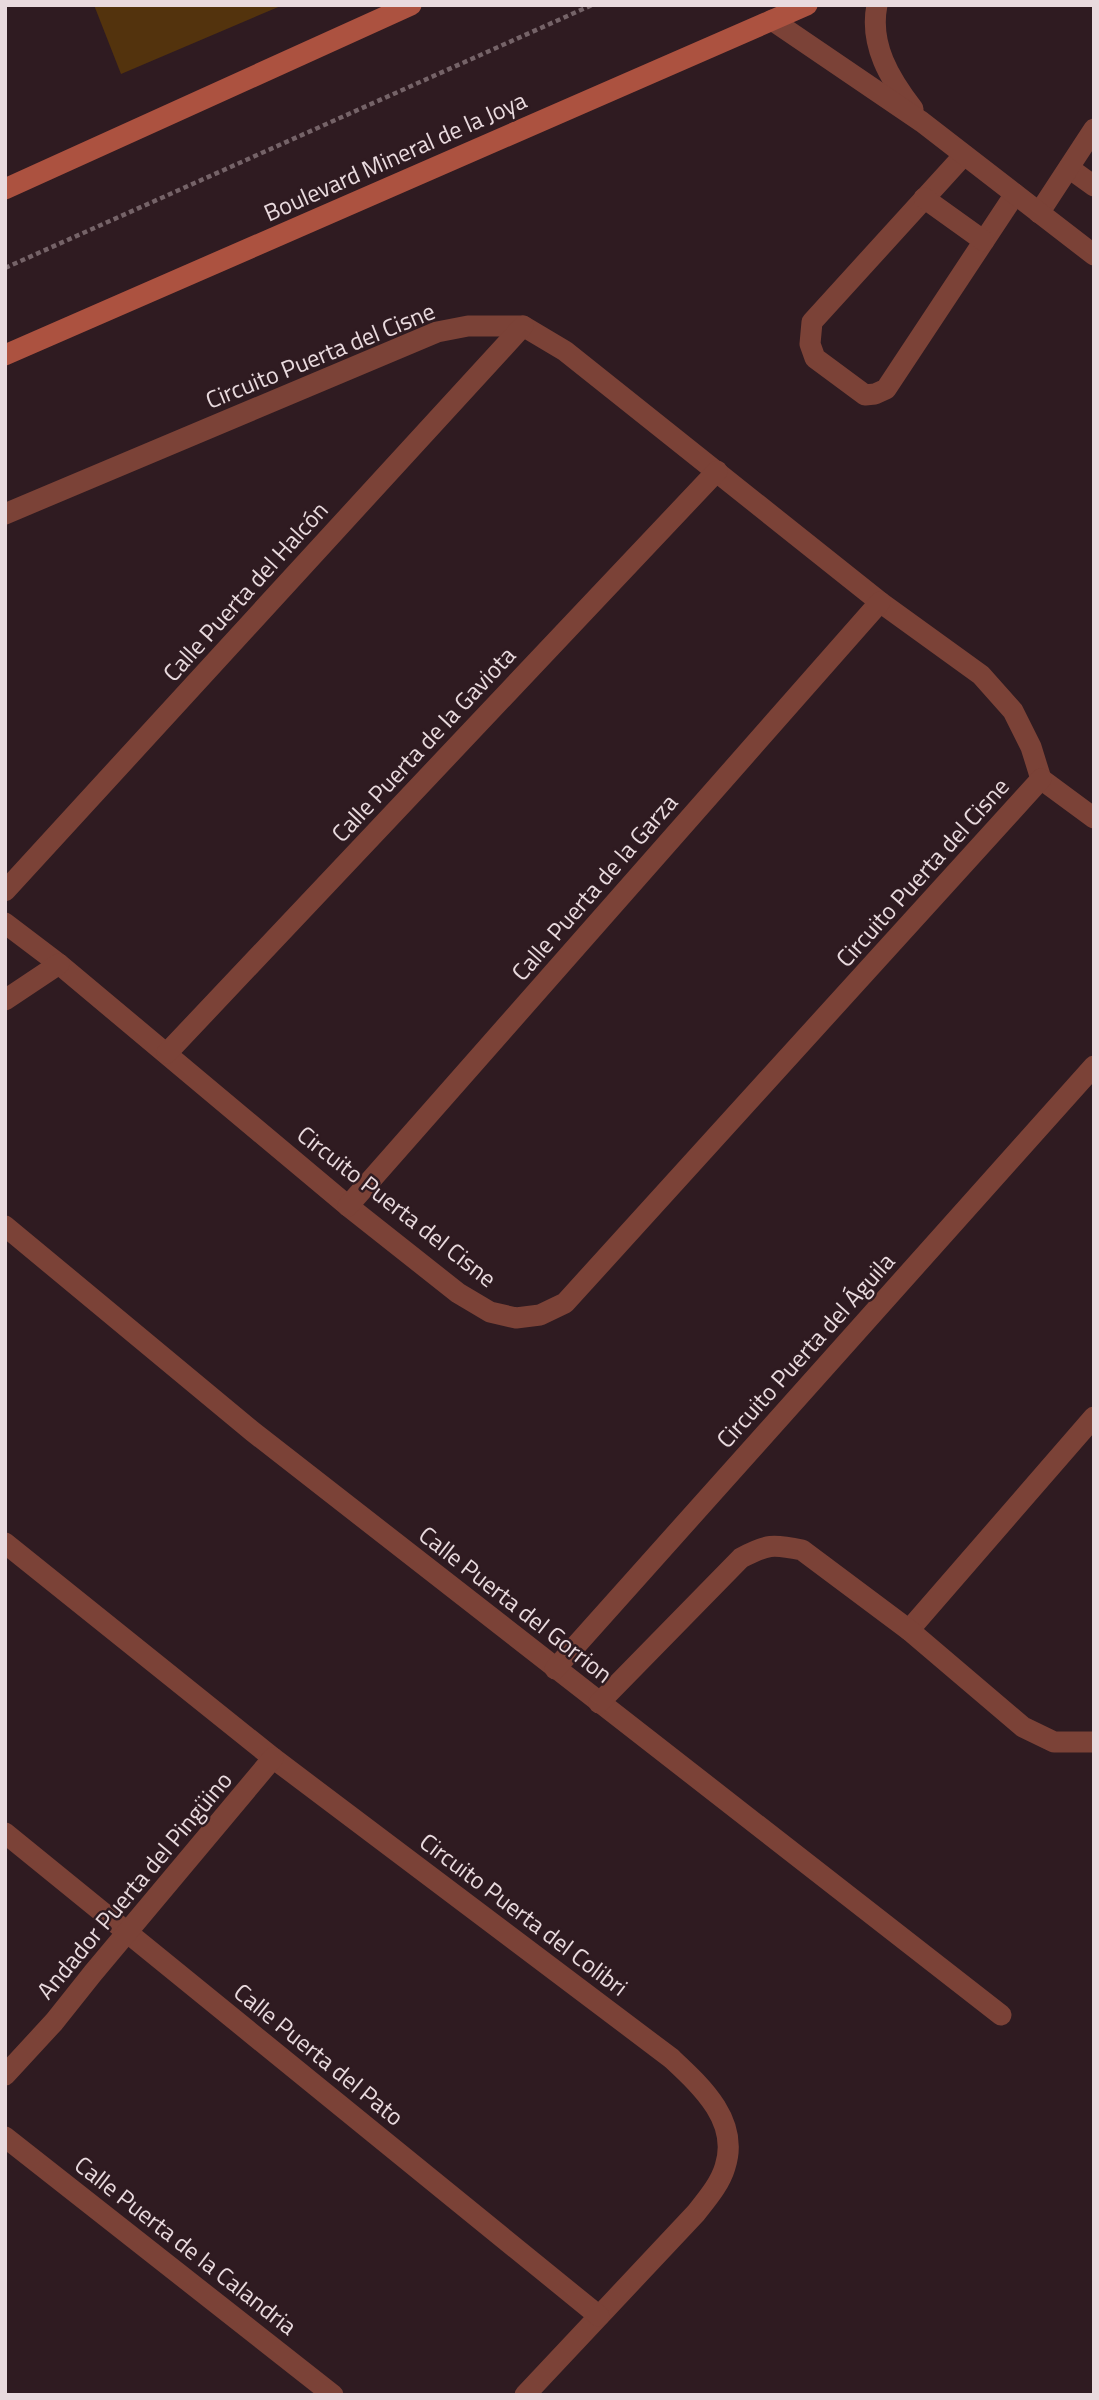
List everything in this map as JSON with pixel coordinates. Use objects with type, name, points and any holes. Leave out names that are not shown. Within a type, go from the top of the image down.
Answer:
[{"type":"street","points":[[5,189],[411,5]]},
{"type":"street","name":"Boulevard Mineral de la Joya","points":[[5,355],[807,5]]},
{"type":"street","points":[[877,5],[878,46],[883,64],[922,122]]},
{"type":"street","points":[[772,20],[922,122],[1094,256]]},
{"type":"street","points":[[1039,213],[1094,129]]},
{"type":"street","points":[[964,155],[812,322],[810,344],[815,358],[864,395],[886,389],[1015,194]]},
{"type":"street","points":[[1069,168],[1094,186]]},
{"type":"street","points":[[924,198],[984,241]]},
{"type":"street","name":"Circuito Puerta del Cisne","points":[[5,514],[437,332],[468,326],[523,326],[565,351],[880,602],[981,675],[1013,710],[1031,747],[1041,779],[565,1303],[540,1315],[516,1318],[490,1312],[458,1293],[348,1206],[59,964],[5,923]]},
{"type":"street","name":"Calle Puerta del Halcón","points":[[5,891],[523,326]]},
{"type":"street","name":"Calle Puerta de la Gaviota","points":[[167,1053],[718,471]]},
{"type":"street","name":"Calle Puerta de la Garza","points":[[348,1206],[880,602]]},
{"type":"street","points":[[1041,779],[1094,818]]},
{"type":"street","points":[[5,1000],[59,964]]},
{"type":"street","name":"Circuito Puerta del Águila","points":[[555,1669],[1094,1066]]},
{"type":"street","name":"Calle Puerta del Gorrion","points":[[5,1226],[252,1431],[1001,2015]]},
{"type":"street","points":[[909,1630],[1094,1418]]},
{"type":"street","name":"Circuito Puerta del Colibri","points":[[5,1544],[273,1758],[671,2058],[697,2082],[718,2109],[728,2141],[726,2166],[718,2184],[696,2213],[525,2395]]},
{"type":"street","points":[[600,1703],[741,1558],[763,1546],[782,1546],[802,1549],[909,1630],[1023,1727],[1055,1742],[1094,1742]]},
{"type":"street","name":"Andador Puerta del Pingüino","points":[[5,2075],[54,2022],[273,1758]]},
{"type":"street","name":"Calle Puerta del Pato","points":[[5,1833],[599,2316]]},
{"type":"street","name":"Calle Puerta de la Calandria","points":[[5,2137],[334,2395]]},
{"type":"path","points":[[5,268],[592,5]]},
{"type":"shaded area","points":[[94,5],[283,5],[121,74]]}]
